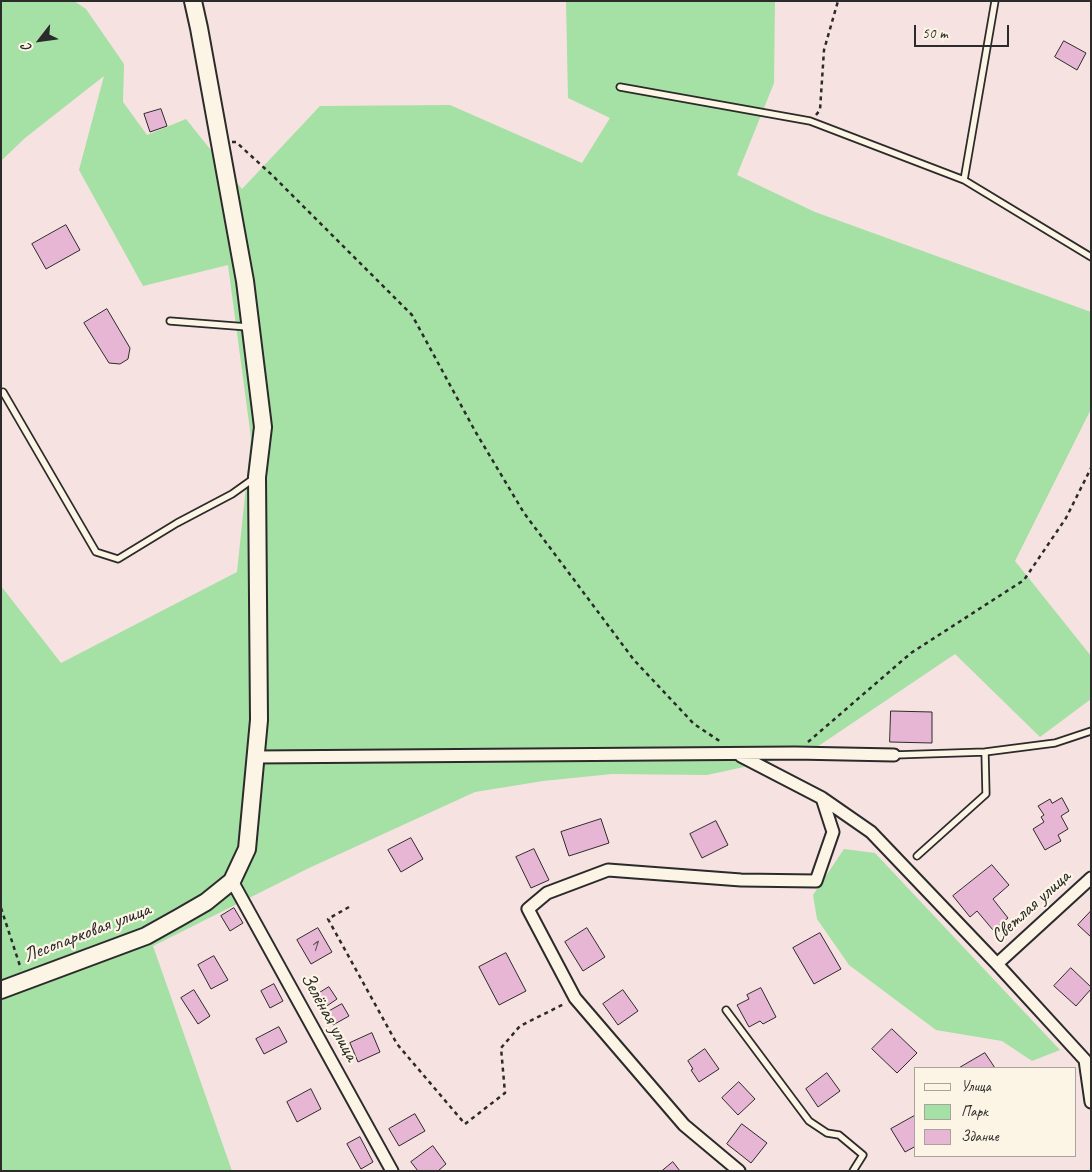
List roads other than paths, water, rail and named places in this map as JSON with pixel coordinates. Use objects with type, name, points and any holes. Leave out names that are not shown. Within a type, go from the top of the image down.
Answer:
[{"type":"street","name":"Лесопарковая улица","points":[[1,990],[146,936],[206,902],[232,881],[247,849],[260,720],[257,477],[263,427],[244,281],[220,140],[192,1]]},
{"type":"street","points":[[256,757],[738,755],[795,753],[894,755]]},
{"type":"street","points":[[738,755],[822,798],[871,832],[1088,1063],[1091,1102]]},
{"type":"street","points":[[739,1171],[684,1125],[575,998],[528,909],[547,893],[608,870],[741,880],[816,881],[833,832],[822,798]]},
{"type":"street","name":"Светлая улица","points":[[997,964],[1091,878]]},
{"type":"street","name":"Зелёная улица","points":[[232,881],[392,1171]]},
{"type":"lane","points":[[964,180],[995,1]]},
{"type":"lane","points":[[620,87],[810,121],[964,180],[1091,257]]},
{"type":"lane","points":[[170,321],[250,327]]},
{"type":"lane","points":[[3,392],[96,552],[118,558],[177,523],[232,494],[257,477]]},
{"type":"lane","points":[[894,755],[984,752],[1056,743],[1091,731]]},
{"type":"lane","points":[[917,856],[986,794],[984,752]]},
{"type":"lane","points":[[726,1010],[809,1122],[828,1133],[839,1136],[863,1155],[853,1171]]}]
